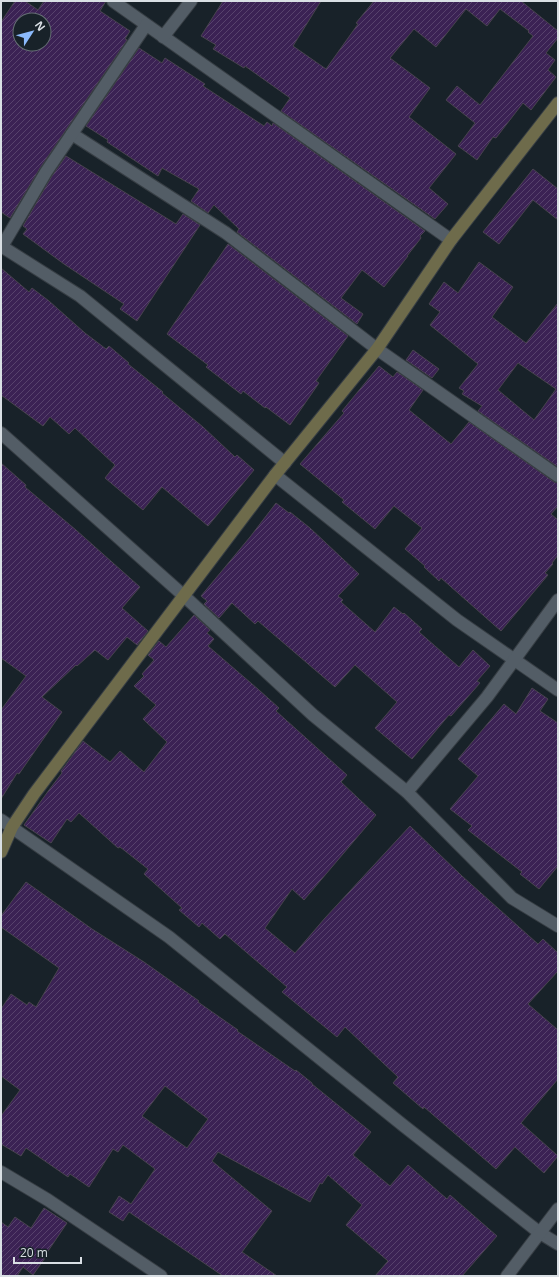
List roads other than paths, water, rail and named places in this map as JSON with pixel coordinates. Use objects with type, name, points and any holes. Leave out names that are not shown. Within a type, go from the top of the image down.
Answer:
[{"type":"main road","points":[[1,852],[12,827],[34,794],[183,594],[275,475],[377,349],[451,240],[558,103]]},
{"type":"street","points":[[113,1],[451,240]]},
{"type":"street","points":[[163,37],[191,1]]},
{"type":"street","points":[[146,25],[46,172],[1,246],[80,296],[285,463]]},
{"type":"street","points":[[72,134],[226,233],[377,349],[558,476]]},
{"type":"street","points":[[1,433],[183,594],[313,715],[407,792],[512,898],[558,926]]},
{"type":"street","points":[[275,475],[456,620],[558,690]]},
{"type":"street","points":[[407,792],[487,697],[558,600]]},
{"type":"street","points":[[1,820],[169,937],[404,1126],[540,1232],[558,1244]]},
{"type":"street","points":[[1,1172],[48,1200],[161,1276]]},
{"type":"street","points":[[507,1276],[558,1209]]}]
